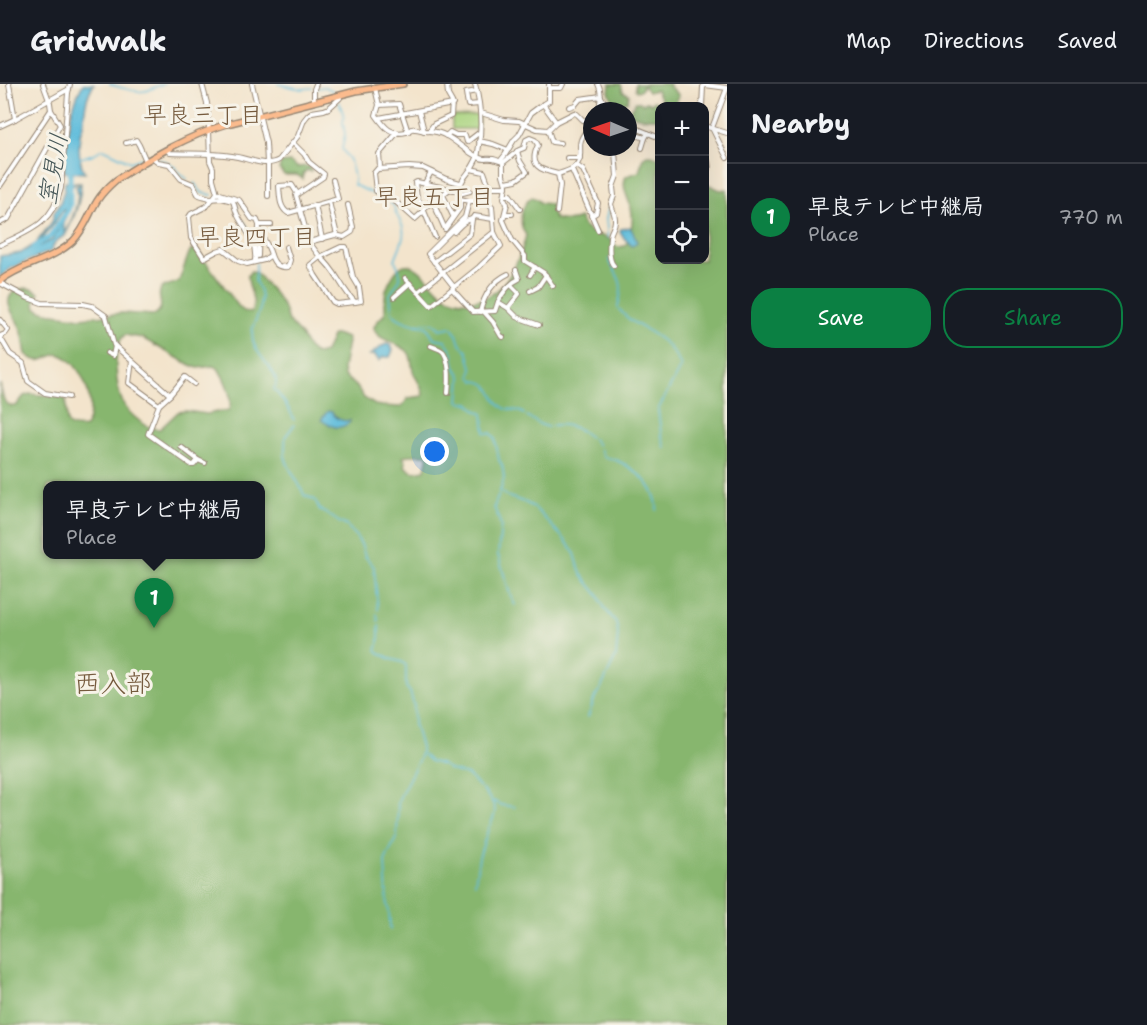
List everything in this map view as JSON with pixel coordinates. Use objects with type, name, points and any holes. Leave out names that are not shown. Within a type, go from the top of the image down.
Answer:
[{"type":"main road","points":[[0,282],[23,267],[49,257],[72,241],[81,231],[106,189],[145,158],[153,158],[209,129],[339,95],[403,84]]},
{"type":"street","points":[[9,84],[15,119]]},
{"type":"street","points":[[0,223],[8,219],[60,125],[51,110],[43,84]]},
{"type":"street","points":[[202,84],[207,104],[210,161],[216,193]]},
{"type":"street","points":[[252,84],[266,143],[268,196]]},
{"type":"street","points":[[314,102],[316,84]]},
{"type":"street","points":[[427,131],[434,124],[450,117],[453,105],[448,95],[447,84]]},
{"type":"street","points":[[425,183],[445,229],[460,208],[460,183],[477,157],[481,113],[475,84]]},
{"type":"street","points":[[553,286],[546,275],[525,261],[525,256],[512,240],[503,220],[507,204],[502,161],[531,113],[549,101],[549,86],[561,87],[563,84]]},
{"type":"street","points":[[598,84],[600,102]]},
{"type":"street","points":[[702,102],[705,85],[727,88],[712,128],[727,158]]},
{"type":"street","points":[[0,126],[69,86]]},
{"type":"street","points":[[0,245],[38,226],[51,214],[58,199],[61,188],[69,86]]},
{"type":"street","points":[[375,88],[379,105],[376,115],[385,128],[396,132],[408,132],[415,129],[438,132],[482,160],[491,158],[502,161],[524,148],[527,139],[535,140],[538,145],[533,156],[535,163],[543,171],[558,174],[574,167],[580,158],[580,141],[583,136]]},
{"type":"street","points":[[477,91],[466,93],[468,105],[479,104]]},
{"type":"street","points":[[167,150],[170,153],[210,153],[275,163],[293,143],[308,115],[329,108],[340,98],[339,95]]},
{"type":"street","points":[[569,107],[575,105],[580,99],[601,96]]},
{"type":"street","points":[[601,96],[605,102]]},
{"type":"street","points":[[379,105],[399,104],[408,132]]},
{"type":"street","points":[[379,118],[453,105]]},
{"type":"street","points":[[543,105],[556,122]]},
{"type":"street","points":[[0,186],[51,110]]},
{"type":"street","points":[[419,111],[427,131]]},
{"type":"street","points":[[481,113],[548,130]]},
{"type":"street","points":[[548,130],[556,122],[574,113],[583,120]]},
{"type":"street","points":[[709,127],[727,133]]},
{"type":"street","points":[[637,129],[655,136]]},
{"type":"street","points":[[548,130],[552,142],[560,143]]},
{"type":"street","points":[[396,132],[379,154],[380,166],[374,173],[376,190],[396,202],[415,219],[450,189]]},
{"type":"street","points":[[447,136],[450,132],[465,135],[467,142],[481,132]]},
{"type":"street","points":[[642,147],[648,133]]},
{"type":"street","points":[[637,135],[645,138]]},
{"type":"street","points":[[126,142],[136,140],[145,158]]},
{"type":"street","points":[[479,141],[489,142],[508,150]]},
{"type":"street","points":[[293,143],[309,162],[324,174],[323,177],[297,194]]},
{"type":"street","points":[[722,148],[727,149]]},
{"type":"street","points":[[471,169],[484,172],[492,187],[506,185],[527,172],[517,152]]},
{"type":"street","points":[[614,266],[609,258],[609,236],[615,223],[611,204],[617,176],[615,156]]},
{"type":"street","points":[[153,158],[155,161],[169,164],[181,179],[194,184],[198,194],[211,199],[221,198],[233,201],[237,215],[252,237],[256,261]]},
{"type":"street","points":[[567,158],[580,158]]},
{"type":"street","points":[[574,167],[584,170],[597,203],[596,213],[591,216]]},
{"type":"street","points":[[574,167],[598,230]]},
{"type":"street","points":[[378,169],[423,168],[460,183]]},
{"type":"street","points":[[425,183],[431,172]]},
{"type":"street","points":[[557,212],[560,185],[558,174]]},
{"type":"street","points":[[333,180],[338,199],[300,209],[288,213],[281,205],[279,186],[292,185],[297,194],[296,196],[300,209],[309,242],[320,257],[327,262],[345,293],[355,302]]},
{"type":"street","points":[[405,278],[431,306],[501,246],[494,232],[493,209],[490,204],[469,201],[450,189],[415,183],[417,198],[435,237]]},
{"type":"street","points":[[459,195],[470,191]]},
{"type":"street","points":[[216,193],[207,206],[189,217],[191,238],[204,258],[223,249],[242,263],[247,264],[264,260],[271,255]]},
{"type":"street","points":[[216,193],[239,200],[252,219],[256,220],[262,238],[268,245],[277,266],[289,266],[290,260],[286,247]]},
{"type":"street","points":[[443,195],[453,217]]},
{"type":"street","points":[[505,195],[510,195],[520,209]]},
{"type":"street","points":[[469,201],[465,217],[428,254],[473,312],[495,311],[498,302],[511,285],[519,279],[516,270]]},
{"type":"street","points":[[329,202],[337,235]]},
{"type":"street","points":[[315,205],[322,239]]},
{"type":"street","points":[[309,242],[337,235],[344,237],[352,232],[348,205]]},
{"type":"street","points":[[505,214],[512,214]]},
{"type":"street","points":[[454,232],[463,222],[474,216],[492,219]]},
{"type":"street","points":[[434,262],[470,234],[472,219]]},
{"type":"street","points":[[259,228],[271,225]]},
{"type":"street","points":[[256,261],[259,228]]},
{"type":"street","points":[[418,292],[494,232]]},
{"type":"street","points":[[346,247],[352,277],[359,287],[361,301],[355,302],[337,304],[333,302],[310,265],[320,257],[346,247]]},
{"type":"street","points":[[530,275],[535,267]]},
{"type":"street","points":[[482,312],[483,303],[495,282],[508,274]]},
{"type":"street","points":[[530,291],[538,287],[546,275]]},
{"type":"street","points":[[0,282],[42,303],[92,306],[106,316],[115,346],[113,356],[108,353]]},
{"type":"street","points":[[394,297],[410,283]]},
{"type":"street","points":[[508,308],[519,294],[511,285]]},
{"type":"street","points":[[498,302],[517,317],[539,325]]},
{"type":"street","points":[[482,312],[493,322],[503,337]]},
{"type":"street","points":[[0,320],[8,330],[0,337],[10,354],[23,363],[28,381],[45,393],[69,397]]},
{"type":"street","points":[[115,346],[170,395]]},
{"type":"street","points":[[431,346],[444,352],[450,375],[448,393]]},
{"type":"street","points":[[132,361],[129,383],[159,405]]},
{"type":"street","points":[[194,384],[185,377],[159,405],[148,434],[192,465],[198,460]]},
{"type":"street","points":[[181,447],[205,463]]},
{"type":"green space","points":[[610,84],[621,84],[623,92],[629,94],[628,101],[613,101],[609,92]]},
{"type":"green space","points":[[635,84],[670,84],[679,96],[676,102],[665,102],[661,100],[656,90],[648,92],[643,85],[641,90],[636,91]]},
{"type":"green space","points":[[637,102],[643,104],[656,102],[655,118],[637,117]]},
{"type":"green space","points":[[479,115],[478,129],[452,129],[452,116]]},
{"type":"green space","points":[[647,155],[655,156],[655,264],[709,264],[709,185],[720,190],[727,189],[727,1025],[0,1025],[0,384],[4,400],[11,406],[16,406],[24,396],[30,394],[65,399],[67,422],[72,426],[85,427],[90,408],[86,385],[81,374],[67,358],[58,354],[39,361],[26,354],[21,330],[10,307],[9,298],[17,290],[26,288],[39,293],[35,303],[36,308],[48,313],[81,318],[122,313],[154,315],[160,309],[161,289],[179,281],[189,253],[195,249],[239,307],[247,312],[252,312],[253,307],[248,275],[251,271],[256,273],[276,295],[284,308],[288,321],[314,353],[325,352],[333,335],[347,338],[344,376],[357,387],[364,398],[375,405],[400,407],[408,398],[423,396],[422,390],[413,372],[408,352],[379,336],[374,328],[385,313],[386,290],[398,269],[405,265],[414,267],[444,295],[453,299],[471,301],[490,295],[504,283],[518,259],[526,235],[521,220],[523,210],[532,197],[540,203],[551,204],[551,211],[555,219],[568,221],[580,218],[584,227],[591,232],[610,239],[615,246],[625,246],[630,233],[632,217],[625,188],[626,176],[639,172],[643,158]],"holes":[[[125,335],[142,338],[198,368],[213,366],[218,368],[230,394],[229,410],[207,414],[178,412],[160,429],[155,429],[129,412],[123,403],[118,388],[116,357],[121,340]],[[428,455],[425,470],[414,472],[405,466],[406,462],[403,457]]]},
{"type":"green space","points":[[290,162],[297,167],[310,166],[311,172],[307,170],[303,174],[303,180],[297,175],[284,175],[279,169],[281,163]]},
{"type":"water","points":[[83,84],[94,84],[87,99],[79,140],[80,160],[85,173],[64,172],[71,116]]},
{"type":"water","points":[[65,182],[81,183],[78,204],[65,236],[56,242],[51,251],[11,268],[0,277],[0,256],[21,253],[37,243],[52,222],[64,191]],"holes":[[[79,183],[79,186],[76,186],[78,197],[75,211],[64,233],[68,192],[74,184]],[[64,209],[64,215],[53,240],[39,246],[39,242]]]},
{"type":"water","points":[[630,227],[637,242],[632,246],[620,231]]},
{"type":"water","points":[[387,344],[393,350],[390,357],[383,357],[379,361],[375,355],[370,355],[382,346]]},
{"type":"water","points":[[328,411],[337,418],[350,420],[350,422],[339,427],[328,425],[321,420]]},
{"type":"waterway","points":[[110,84],[142,91],[164,84]]},
{"type":"waterway","points":[[278,84],[301,89],[312,88]]},
{"type":"waterway","points":[[316,88],[325,87],[334,93]]},
{"type":"waterway","points":[[339,102],[344,116],[345,134],[342,149],[350,160],[354,185],[387,200],[394,206],[402,225],[403,238],[395,260],[400,279],[390,295],[392,313],[404,321],[427,327],[434,338],[445,340],[452,351],[455,367],[461,376]]},
{"type":"waterway","points":[[78,159],[103,149],[130,162],[142,158]]},
{"type":"waterway","points":[[158,160],[168,162],[187,179]]},
{"type":"waterway","name":"室見川","points":[[34,247],[50,237],[68,210],[72,167]]},
{"type":"waterway","points":[[194,183],[202,193],[212,195]]},
{"type":"waterway","points":[[234,200],[237,209]]},
{"type":"waterway","points":[[608,239],[606,219],[609,206]]},
{"type":"waterway","points":[[243,221],[255,243]]},
{"type":"waterway","points":[[609,259],[621,285],[618,307]]},
{"type":"waterway","points":[[255,322],[261,298],[255,281],[256,263]]},
{"type":"waterway","points":[[619,309],[629,319],[665,343],[681,366],[658,410],[665,448]]},
{"type":"waterway","points":[[416,325],[429,322],[440,329],[451,327],[460,344],[467,351],[472,367],[471,377]]},
{"type":"waterway","points":[[254,324],[252,335],[254,344],[274,375],[276,382],[274,389],[294,420]]},
{"type":"waterway","points":[[461,377],[459,401],[469,403],[483,414],[485,433],[491,433],[495,438],[504,478],[500,492]]},
{"type":"waterway","points":[[472,378],[486,385],[497,402],[506,409]]},
{"type":"waterway","points":[[508,409],[524,414]]},
{"type":"waterway","points":[[527,416],[548,427]]},
{"type":"waterway","points":[[294,425],[285,437],[286,461],[304,495],[315,500],[320,510],[347,526],[361,544],[365,556],[374,567],[378,610]]},
{"type":"waterway","points":[[551,426],[567,426],[582,431]]},
{"type":"waterway","points":[[583,432],[590,437]]},
{"type":"waterway","points":[[593,439],[598,445]]},
{"type":"waterway","points":[[600,449],[603,456],[607,458]]},
{"type":"waterway","points":[[609,458],[634,470],[648,484],[653,492],[657,510]]},
{"type":"waterway","points":[[500,491],[534,507],[566,541],[575,554],[581,574],[616,622],[618,633],[616,656],[595,697],[588,717]]},
{"type":"waterway","points":[[499,494],[494,507],[501,525],[498,555],[515,605]]},
{"type":"waterway","points":[[377,614],[378,621]]},
{"type":"waterway","points":[[379,625],[379,643]]},
{"type":"waterway","points":[[378,645],[376,650],[378,652],[406,665],[406,687],[414,706],[414,724],[421,747],[419,759],[398,803],[397,836],[385,861],[390,929]]},
{"type":"waterway","points":[[423,755],[430,761],[450,770],[468,775],[480,787]]},
{"type":"waterway","points":[[482,789],[490,798],[495,810],[490,825]]},
{"type":"waterway","points":[[493,801],[515,807]]},
{"type":"waterway","points":[[475,883],[479,857],[489,827]]},
{"type":"place","name":"早良テレビ中継局","points":[[154,628]]},
{"type":"district","name":"早良三丁目","points":[[203,115]]},
{"type":"district","name":"早良五丁目","points":[[434,197]]},
{"type":"district","name":"早良四丁目","points":[[256,237]]},
{"type":"district","name":"西入部","points":[[113,682]]}]
